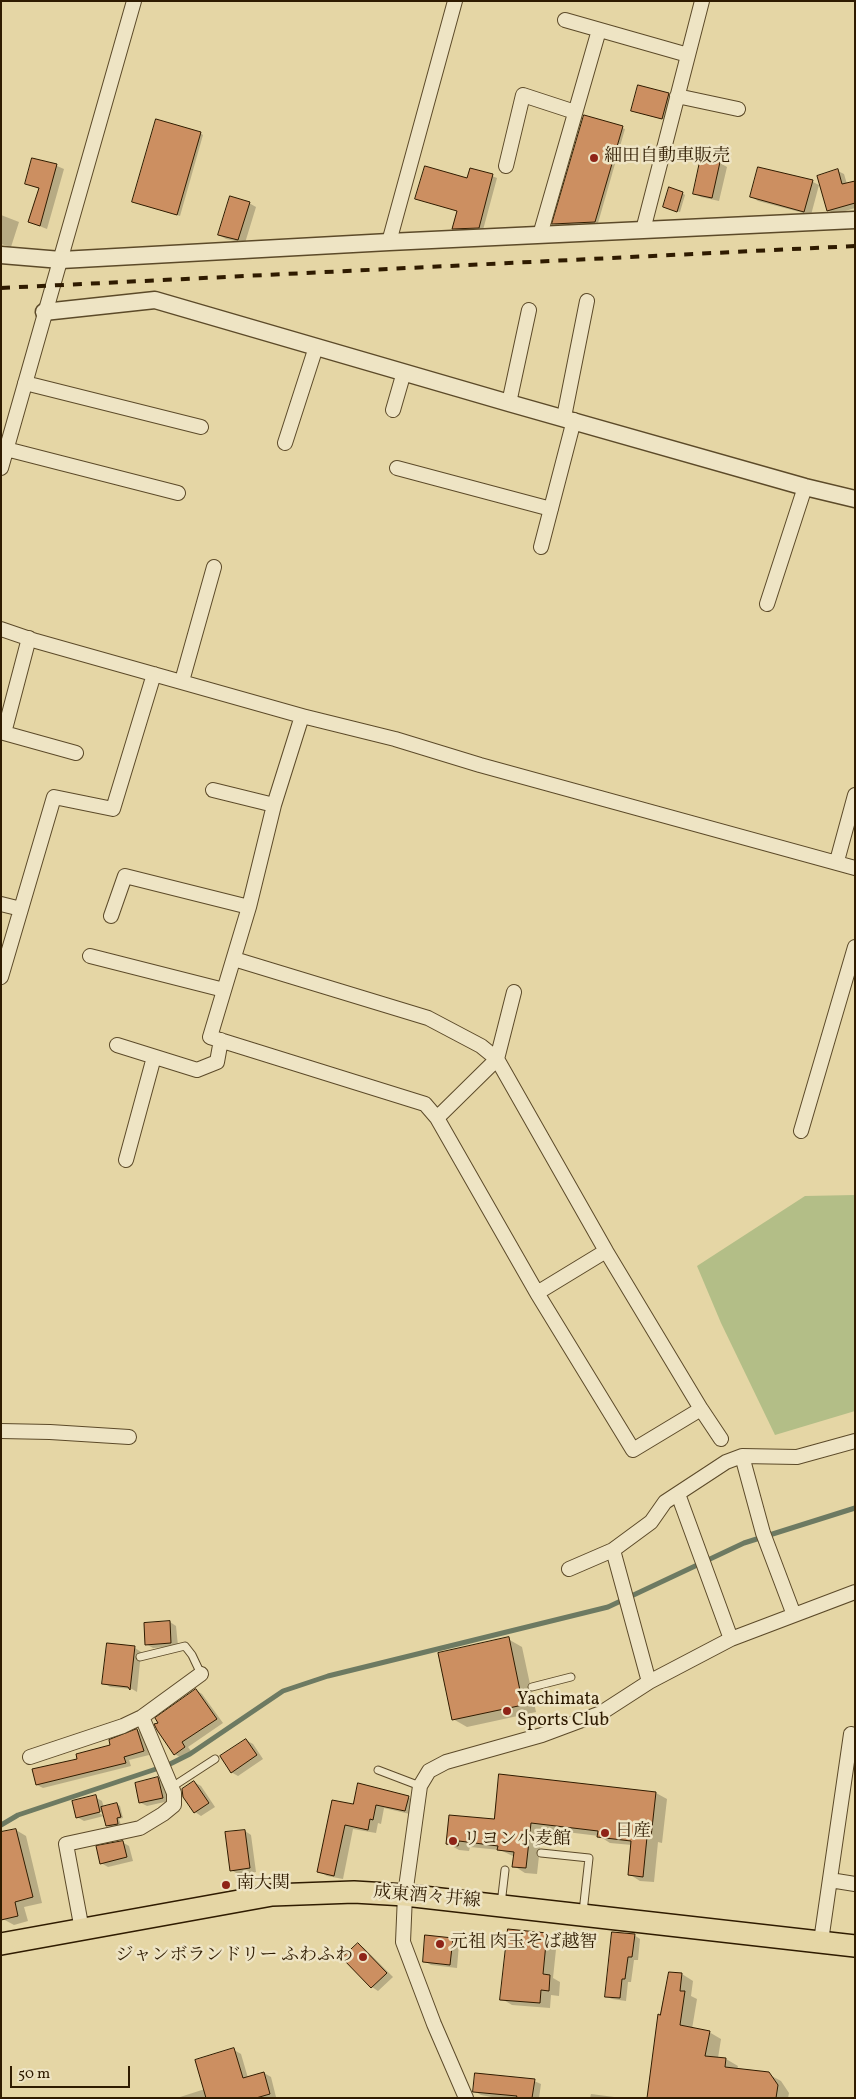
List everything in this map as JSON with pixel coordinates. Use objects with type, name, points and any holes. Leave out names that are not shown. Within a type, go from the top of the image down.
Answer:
[{"type":"main road","name":"成東酒々井線","points":[[1,1944],[272,1895],[354,1892],[406,1895],[855,1946]]},
{"type":"street","points":[[1,468],[134,1]]},
{"type":"street","points":[[389,242],[455,1]]},
{"type":"street","points":[[643,230],[702,1]]},
{"type":"street","points":[[564,20],[688,54]]},
{"type":"street","points":[[540,235],[599,30]]},
{"type":"street","points":[[506,166],[523,95],[575,112]]},
{"type":"street","points":[[677,96],[738,109]]},
{"type":"street","points":[[1,256],[60,260],[855,220]]},
{"type":"street","points":[[44,312],[155,300],[508,403],[805,487],[855,499]]},
{"type":"street","points":[[541,547],[552,509],[569,419],[586,301]]},
{"type":"street","points":[[508,403],[529,310]]},
{"type":"street","points":[[286,443],[316,347]]},
{"type":"street","points":[[393,410],[404,372]]},
{"type":"street","points":[[25,383],[201,427]]},
{"type":"street","points":[[6,449],[178,493]]},
{"type":"street","points":[[397,468],[552,509]]},
{"type":"street","points":[[767,604],[805,487]]},
{"type":"street","points":[[182,681],[214,567]]},
{"type":"street","points":[[1,629],[302,716],[395,738],[480,765],[837,861],[855,868]]},
{"type":"street","points":[[29,638],[3,733],[76,753]]},
{"type":"street","points":[[1,977],[54,797],[113,809],[154,674]]},
{"type":"street","points":[[302,716],[274,805],[249,907],[210,1037],[425,1104],[437,1118],[537,1293],[633,1450],[701,1409]]},
{"type":"street","points":[[213,790],[274,805]]},
{"type":"street","points":[[837,861],[855,795]]},
{"type":"street","points":[[111,916],[124,876],[249,907]]},
{"type":"street","points":[[1,904],[21,909]]},
{"type":"street","points":[[801,1131],[855,947]]},
{"type":"street","points":[[90,956],[224,990]]},
{"type":"street","points":[[234,959],[428,1018],[481,1046],[497,1059],[606,1251],[721,1439]]},
{"type":"street","points":[[437,1118],[497,1059],[514,992]]},
{"type":"street","points":[[117,1045],[197,1070],[217,1062],[222,1040]]},
{"type":"street","points":[[126,1160],[154,1057]]},
{"type":"street","points":[[537,1293],[606,1251]]},
{"type":"street","points":[[1,1432],[50,1432],[129,1437]]},
{"type":"street","points":[[569,1569],[613,1550],[651,1522],[665,1502],[726,1462],[742,1456],[797,1457],[855,1441]]},
{"type":"street","points":[[742,1456],[762,1533],[794,1615]]},
{"type":"street","points":[[678,1494],[731,1639]]},
{"type":"street","points":[[613,1550],[649,1682]]},
{"type":"street","points":[[466,2098],[434,2024],[404,1942],[406,1895],[420,1786],[429,1771],[446,1762],[542,1735],[601,1713],[649,1682],[731,1639],[855,1592]]},
{"type":"street","points":[[30,1756],[122,1726],[142,1717],[201,1674]]},
{"type":"street","points":[[82,1930],[66,1844],[140,1828],[174,1805],[172,1787],[142,1717]]},
{"type":"street","points":[[821,1941],[851,1734],[855,1734]]},
{"type":"street","points":[[830,1880],[855,1884]]},
{"type":"lane","points":[[140,1657],[185,1646],[192,1654],[201,1674]]},
{"type":"lane","points":[[532,1687],[571,1677]]},
{"type":"lane","points":[[172,1787],[215,1759]]},
{"type":"lane","points":[[378,1770],[420,1786]]},
{"type":"lane","points":[[542,1853],[589,1858],[583,1915]]},
{"type":"lane","points":[[500,1906],[506,1870]]},
{"type":"green space","points":[[855,1195],[855,1411],[775,1435],[721,1323],[697,1266],[805,1196]]},
{"type":"building","points":[[638,85],[669,93],[662,119],[631,111]]},
{"type":"building","points":[[584,115],[623,126],[595,222],[552,224]]},
{"type":"building","points":[[156,119],[201,132],[177,215],[132,202]]},
{"type":"building","points":[[701,157],[720,162],[712,198],[693,194]]},
{"type":"building","points":[[32,158],[57,164],[40,226],[28,222],[39,188],[25,184]]},
{"type":"building","points":[[425,166],[467,178],[470,168],[493,174],[479,228],[452,229],[457,211],[415,199]]},
{"type":"building","points":[[758,167],[813,180],[804,212],[750,197]]},
{"type":"building","points":[[838,169],[842,184],[855,181],[855,203],[827,211],[817,176]]},
{"type":"building","points":[[669,187],[683,192],[677,212],[663,207]]},
{"type":"building","points":[[230,196],[250,202],[238,240],[218,235]]},
{"type":"building","points":[[170,1621],[171,1643],[145,1645],[144,1623]]},
{"type":"building","points":[[509,1637],[523,1705],[452,1720],[438,1653]]},
{"type":"building","points":[[107,1643],[135,1646],[130,1690],[128,1687],[102,1684]]},
{"type":"building","points":[[196,1689],[217,1719],[182,1742],[185,1747],[174,1755],[157,1730],[154,1724],[158,1723],[155,1718]]},
{"type":"building","points":[[137,1729],[144,1751],[124,1757],[126,1763],[36,1785],[32,1769],[77,1759],[76,1754],[110,1745],[109,1740]]},
{"type":"building","points":[[246,1739],[257,1755],[231,1773],[220,1756]]},
{"type":"building","points":[[499,1774],[656,1792],[651,1837],[647,1837],[643,1877],[628,1875],[631,1841],[597,1837],[598,1831],[531,1823],[526,1868],[512,1867],[514,1852],[497,1850],[498,1846],[459,1841],[458,1846],[446,1844],[449,1815],[494,1819]]},
{"type":"building","points":[[158,1777],[163,1798],[139,1803],[135,1783]]},
{"type":"building","points":[[194,1781],[209,1803],[194,1813],[183,1797],[182,1789]]},
{"type":"building","points":[[358,1783],[409,1796],[405,1811],[376,1805],[373,1820],[370,1819],[368,1830],[345,1825],[334,1876],[317,1872],[332,1800],[353,1804]]},
{"type":"building","points":[[96,1795],[100,1812],[76,1818],[72,1801]]},
{"type":"building","points":[[117,1803],[121,1817],[117,1818],[118,1824],[106,1826],[101,1807]]},
{"type":"building","points":[[16,1829],[33,1897],[15,1902],[18,1916],[1,1920],[1,1832]]},
{"type":"building","points":[[245,1830],[250,1868],[230,1871],[225,1832]]},
{"type":"building","points":[[123,1841],[127,1857],[100,1864],[96,1846]]},
{"type":"building","points":[[508,1929],[547,1933],[543,1974],[550,1975],[549,1991],[541,1990],[540,2003],[500,2000]]},
{"type":"building","points":[[612,1932],[635,1934],[632,1957],[628,1957],[625,1979],[622,1979],[620,1998],[605,1997]]},
{"type":"building","points":[[425,1935],[453,1938],[450,1965],[423,1962]]},
{"type":"building","points":[[358,1943],[387,1973],[371,1988],[342,1958]]},
{"type":"building","points":[[669,1972],[682,1973],[680,1991],[685,1991],[680,2025],[710,2031],[705,2056],[726,2058],[725,2067],[769,2072],[778,2085],[776,2098],[647,2098],[658,2014],[660,2015]]},
{"type":"building","points":[[234,2048],[243,2078],[264,2072],[270,2094],[256,2098],[206,2098],[195,2060]]},
{"type":"building","points":[[475,2073],[535,2079],[532,2098],[516,2098],[517,2096],[473,2092]]},
{"type":"waterway","points":[[1,1825],[18,1815],[168,1765],[190,1754],[283,1691],[328,1676],[608,1607],[744,1543],[855,1508]]},
{"type":"railway","points":[[1,288],[855,246]]},
{"type":"place","name":"細田自動車販売","points":[[594,158]]},
{"type":"place","name":"Yachimata Sports Club","points":[[507,1711]]},
{"type":"place","name":"日産","points":[[605,1833]]},
{"type":"place","name":"リヨン小麦館","points":[[453,1841]]},
{"type":"place","name":"南大関","points":[[226,1885]]},
{"type":"place","name":"元祖 肉玉そば越智","points":[[440,1944]]},
{"type":"place","name":"ジャンボランドリー ふわふわ","points":[[363,1957]]}]
